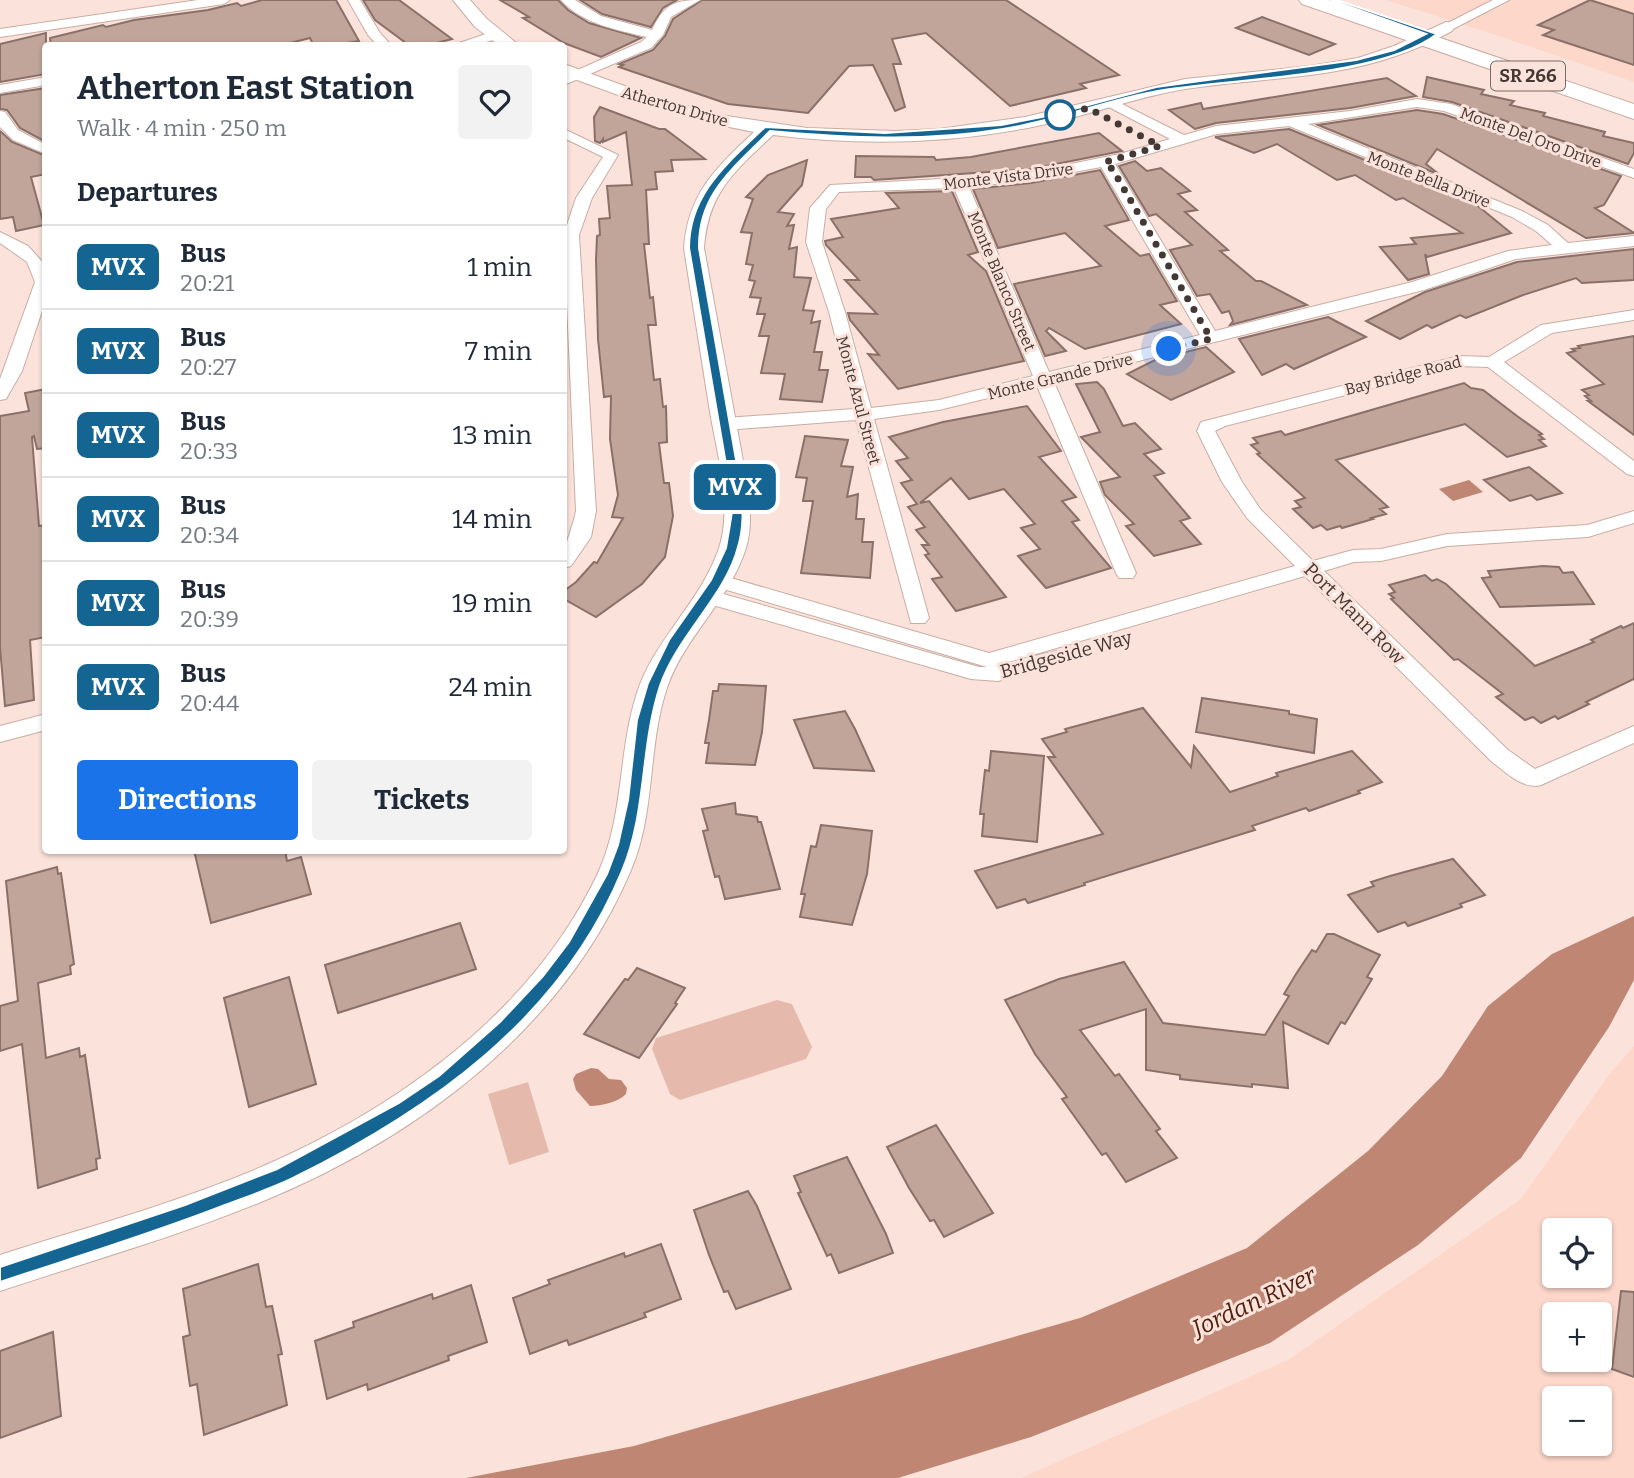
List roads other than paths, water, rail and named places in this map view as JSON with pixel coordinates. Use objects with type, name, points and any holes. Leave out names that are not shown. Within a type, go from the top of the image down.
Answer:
[{"type":"main road","name":"SR 266","points":[[1309,0],[1634,112]]},
{"type":"main road","name":"SR 266","points":[[1367,0],[1634,91]]},
{"type":"main road","points":[[1422,40],[1463,47],[1634,103]]},
{"type":"street","points":[[0,33],[224,0]]},
{"type":"street","points":[[354,0],[382,42]]},
{"type":"street","points":[[461,0],[495,35],[506,42]]},
{"type":"street","points":[[567,0],[585,12],[627,28],[656,35]]},
{"type":"street","points":[[569,75],[646,45],[656,35],[660,21],[667,12],[694,0]]},
{"type":"street","points":[[1446,27],[1503,0]]},
{"type":"street","name":"Atherton Drive","points":[[569,75],[676,110],[768,128],[846,135],[925,135],[1026,123],[1100,108],[1186,84],[1340,66],[1386,55],[1446,27]]},
{"type":"street","points":[[470,42],[495,35]]},
{"type":"street","points":[[0,89],[42,81]]},
{"type":"street","name":"Monte Vista Drive","points":[[835,188],[960,183],[1038,175],[1105,162],[1216,130],[1427,103]]},
{"type":"street","name":"Monte Del Oro Drive","points":[[1427,103],[1455,110],[1634,174]]},
{"type":"street","points":[[1100,108],[1181,139]]},
{"type":"street","points":[[0,115],[8,130],[24,142],[42,149]]},
{"type":"street","name":"Monte Bella Drive","points":[[1289,121],[1361,153],[1517,214],[1542,228],[1563,247]]},
{"type":"street","points":[[0,1273],[187,1212],[283,1175],[405,1108],[445,1081],[505,1027],[549,981],[575,946],[614,874],[625,845],[635,800],[644,720],[654,683],[675,640],[711,588],[732,548],[738,512],[694,248],[694,232],[696,218],[712,185],[768,128]]},
{"type":"street","points":[[567,134],[611,155],[584,198],[571,235],[586,511],[581,537],[567,558]]},
{"type":"street","points":[[1137,134],[1160,146]]},
{"type":"street","points":[[1105,162],[1113,170],[1211,339]]},
{"type":"street","name":"Monte Blanco Street","points":[[960,183],[1126,573]]},
{"type":"street","name":"Monte Azul Street","points":[[835,188],[818,208],[813,230],[814,242],[837,312],[918,618]]},
{"type":"street","points":[[0,237],[27,251],[40,268],[42,277]]},
{"type":"street","name":"Monte Grande Drive","points":[[725,424],[863,414],[939,405],[1418,286],[1495,258],[1563,247],[1634,241]]},
{"type":"street","points":[[0,395],[6,372],[42,284]]},
{"type":"street","points":[[1634,315],[1547,329],[1492,362],[1634,470]]},
{"type":"street","name":"Bay Bridge Road","points":[[1209,426],[1460,361],[1476,359],[1492,362]]},
{"type":"street","name":"Port Mann Row","points":[[1209,426],[1207,438],[1254,514],[1500,756],[1533,779],[1634,734]]},
{"type":"street","name":"Bridgeside Way","points":[[711,588],[956,669],[979,674],[998,674],[1316,574],[1366,567],[1381,555],[1447,540],[1588,531],[1634,517]]},
{"type":"street","points":[[0,734],[42,724]]},
{"type":"water","points":[[1469,480],[1483,492],[1453,501],[1439,489]]},
{"type":"water","name":"Jordan River","points":[[1634,916],[1634,980],[1609,1027],[1521,1158],[1418,1245],[1270,1343],[1031,1437],[898,1478],[466,1478],[634,1446],[1080,1318],[1247,1248],[1368,1151],[1442,1076],[1488,1006],[1552,954]]},
{"type":"water","points":[[591,1068],[598,1069],[609,1079],[621,1080],[627,1088],[626,1094],[610,1103],[590,1106],[576,1090],[573,1079],[576,1074]]}]
